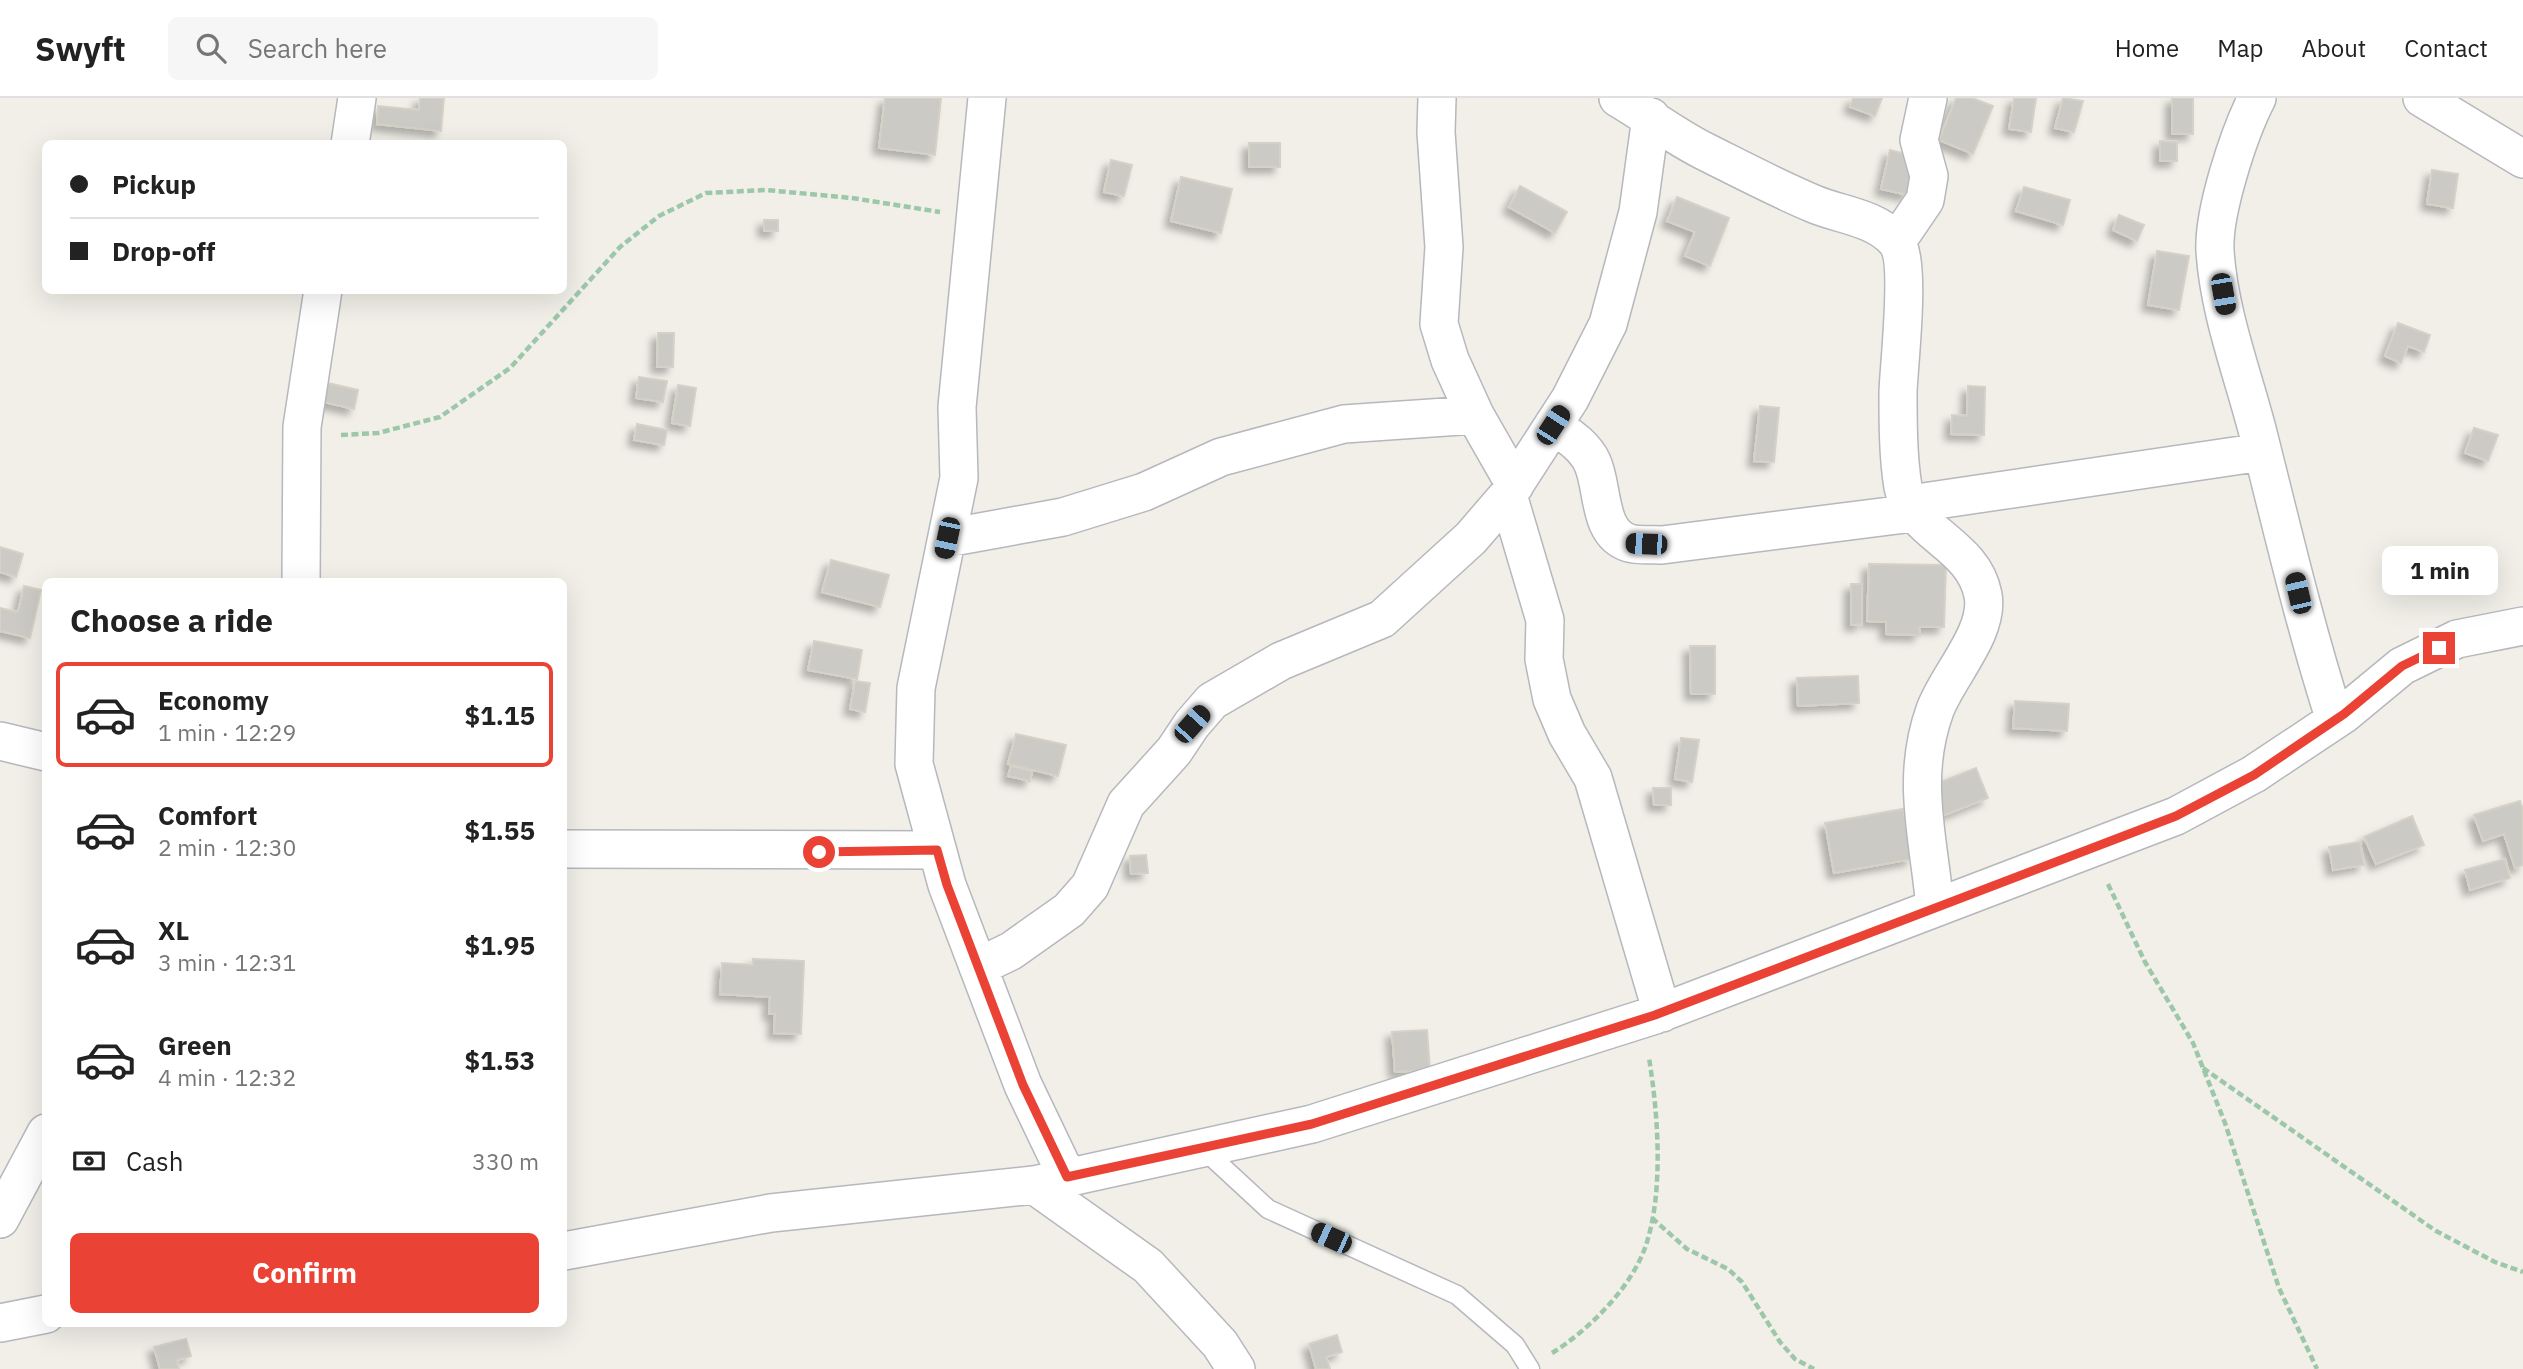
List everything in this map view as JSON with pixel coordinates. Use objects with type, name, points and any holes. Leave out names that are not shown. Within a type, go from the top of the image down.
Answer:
[{"type":"street","points":[[351,140],[357,98]]},
{"type":"street","points":[[987,98],[957,407],[959,478],[916,688],[914,764],[937,850],[1023,1085],[1051,1181],[1148,1266],[1220,1344],[1236,1369]]},
{"type":"street","points":[[1437,98],[1436,132],[1444,247],[1439,324],[1450,360],[1511,490],[1545,620],[1544,659],[1552,699],[1567,734],[1593,778],[1652,1016]]},
{"type":"street","points":[[1618,98],[1700,149],[1815,204],[1878,226],[1897,242],[1902,257],[1903,298],[1898,392],[1903,489],[1912,509],[1958,549],[1983,594],[1983,622],[1935,709],[1923,752],[1920,788],[1935,908]]},
{"type":"street","points":[[1897,242],[1925,200],[1929,176],[1919,140],[1927,98]]},
{"type":"street","points":[[2257,98],[2244,123],[2226,185],[2215,250],[2227,316],[2309,638],[2335,720]]},
{"type":"street","points":[[2422,98],[2523,159]]},
{"type":"street","points":[[978,967],[1011,951],[1069,910],[1090,886],[1126,804],[1174,751],[1212,701],[1282,661],[1382,619],[1471,538],[1511,490],[1553,425],[1608,324],[1638,212],[1651,117]]},
{"type":"street","points":[[301,578],[302,441],[322,294]]},
{"type":"street","points":[[947,538],[1063,517],[1144,492],[1221,457],[1344,424],[1475,415]]},
{"type":"street","points":[[1553,425],[1577,442],[1592,462],[1609,525],[1616,536],[1630,543],[1662,544],[1912,509],[2262,452]]},
{"type":"street","points":[[567,1250],[771,1213],[1051,1181],[1312,1124],[1652,1016],[2176,816],[2254,775],[2335,720],[2402,666],[2457,639],[2523,626]]},
{"type":"street","points":[[0,741],[42,751]]},
{"type":"street","points":[[567,849],[937,850]]},
{"type":"street","points":[[0,1219],[42,1140]]},
{"type":"street","points":[[0,1323],[42,1315]]},
{"type":"lane","points":[[1202,1148],[1268,1209],[1457,1295],[1515,1345],[1529,1368]]},
{"type":"path","points":[[302,441],[378,433],[440,417],[510,368],[620,247],[659,216],[706,193],[779,191],[852,198],[974,217]]},
{"type":"path","points":[[2091,848],[2145,962],[2193,1043],[2279,1288],[2318,1369]]},
{"type":"path","points":[[1529,1368],[1568,1343],[1600,1316],[1639,1261],[1655,1203],[1652,1016]]},
{"type":"path","points":[[2203,1068],[2436,1231],[2495,1262],[2523,1272]]},
{"type":"path","points":[[1652,1217],[1687,1249],[1728,1269],[1742,1282],[1780,1342],[1795,1359],[1814,1369]]},
{"type":"building","points":[[420,98],[444,98],[441,131],[377,124],[378,106],[419,110]]},
{"type":"building","points":[[885,98],[941,98],[935,155],[879,148]]},
{"type":"building","points":[[1853,98],[1882,98],[1875,116],[1850,107]]},
{"type":"building","points":[[1956,98],[1972,98],[1993,106],[1973,154],[1939,140]]},
{"type":"building","points":[[2014,98],[2036,98],[2031,132],[2009,129]]},
{"type":"building","points":[[2063,98],[2083,101],[2074,132],[2055,128]]},
{"type":"building","points":[[2172,98],[2193,98],[2193,134],[2172,134]]},
{"type":"building","points":[[2160,141],[2177,142],[2177,161],[2160,161]]},
{"type":"building","points":[[1249,143],[1280,143],[1280,167],[1249,167]]},
{"type":"building","points":[[1890,150],[1917,157],[1908,195],[1881,189]]},
{"type":"building","points":[[1111,160],[1132,165],[1124,196],[1104,192]]},
{"type":"building","points":[[2432,170],[2458,174],[2453,208],[2427,204]]},
{"type":"building","points":[[1181,177],[1232,189],[1221,233],[1171,221]]},
{"type":"building","points":[[1520,186],[1567,212],[1555,233],[1509,207]]},
{"type":"building","points":[[2024,187],[2070,200],[2063,225],[2016,211]]},
{"type":"building","points":[[1677,197],[1729,218],[1710,266],[1685,256],[1695,232],[1667,221]]},
{"type":"building","points":[[2119,215],[2144,225],[2137,241],[2113,230]]},
{"type":"building","points":[[764,220],[778,220],[778,231],[764,231]]},
{"type":"building","points":[[2157,251],[2189,256],[2179,310],[2148,305]]},
{"type":"building","points":[[2398,323],[2430,335],[2424,352],[2408,346],[2401,363],[2385,356]]},
{"type":"building","points":[[658,333],[674,333],[673,367],[657,367]]},
{"type":"building","points":[[639,377],[667,381],[663,402],[636,398]]},
{"type":"building","points":[[328,383],[358,390],[354,409],[324,402]]},
{"type":"building","points":[[678,385],[696,388],[690,426],[672,423]]},
{"type":"building","points":[[1968,386],[1985,387],[1984,435],[1951,434],[1952,415],[1967,416]]},
{"type":"building","points":[[1760,406],[1779,408],[1774,462],[1754,461]]},
{"type":"building","points":[[637,424],[667,430],[664,445],[634,440]]},
{"type":"building","points":[[2474,428],[2498,435],[2488,461],[2465,453]]},
{"type":"building","points":[[0,547],[23,554],[16,577],[0,572]]},
{"type":"building","points":[[831,560],[889,575],[880,607],[822,592]]},
{"type":"building","points":[[1869,564],[1946,565],[1944,627],[1919,627],[1920,635],[1886,634],[1886,622],[1867,621]]},
{"type":"building","points":[[1851,584],[1862,584],[1862,624],[1851,625]]},
{"type":"building","points":[[24,586],[41,590],[30,638],[0,631],[0,608],[18,612]]},
{"type":"building","points":[[814,641],[862,650],[857,679],[808,670]]},
{"type":"building","points":[[1690,646],[1715,646],[1715,694],[1691,694]]},
{"type":"building","points":[[1858,676],[1859,703],[1798,706],[1797,678]]},
{"type":"building","points":[[855,681],[870,683],[865,712],[850,709]]},
{"type":"building","points":[[2015,701],[2069,704],[2067,731],[2013,728]]},
{"type":"building","points":[[1016,734],[1066,745],[1058,776],[1008,764]]},
{"type":"building","points":[[1681,738],[1699,740],[1692,782],[1675,779]]},
{"type":"building","points":[[1011,766],[1032,771],[1030,781],[1008,776]]},
{"type":"building","points":[[1976,768],[1988,798],[1942,816],[1930,786]]},
{"type":"building","points":[[1653,788],[1671,788],[1671,805],[1654,805]]},
{"type":"building","points":[[2520,801],[2523,810],[2523,865],[2515,868],[2504,834],[2483,841],[2474,815]]},
{"type":"building","points":[[1903,809],[1912,859],[1834,873],[1825,823]]},
{"type":"building","points":[[2412,816],[2424,845],[2376,864],[2364,837]]},
{"type":"building","points":[[2360,842],[2364,865],[2333,870],[2329,847]]},
{"type":"building","points":[[1146,855],[1148,873],[1131,874],[1130,856]]},
{"type":"building","points":[[2505,859],[2510,878],[2470,890],[2465,870]]},
{"type":"building","points":[[753,959],[804,961],[801,1034],[774,1033],[775,1014],[769,1014],[770,997],[720,994],[722,963],[753,965]]},
{"type":"building","points":[[1427,1030],[1430,1070],[1395,1072],[1392,1032]]},
{"type":"building","points":[[1337,1335],[1342,1352],[1326,1357],[1330,1369],[1316,1369],[1309,1344]]},
{"type":"building","points":[[186,1339],[191,1356],[177,1360],[179,1369],[160,1369],[154,1347]]},
{"type":"route","points":[[819,852],[937,850],[947,885],[1023,1085],[1067,1177],[1312,1124],[1655,1015],[2176,816],[2254,775],[2344,714],[2402,666],[2439,648]]}]
